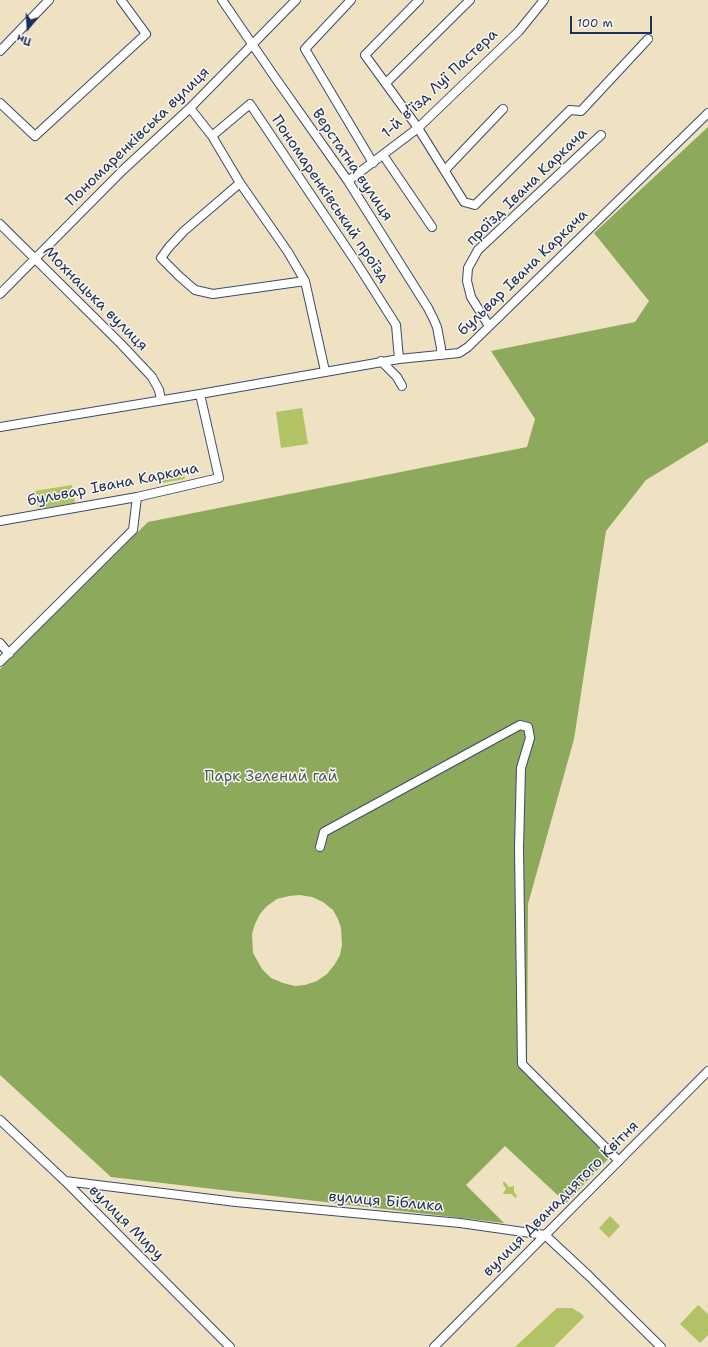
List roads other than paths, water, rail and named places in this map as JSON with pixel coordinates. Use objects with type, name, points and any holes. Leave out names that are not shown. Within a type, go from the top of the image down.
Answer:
[{"type":"street","points":[[0,51],[49,0]]},
{"type":"street","points":[[0,104],[35,136],[146,34],[122,0]]},
{"type":"street","name":"Верстатна вулиця","points":[[222,0],[348,181],[434,318],[442,348],[441,354]]},
{"type":"street","name":"Пономаренківська вулиця","points":[[0,294],[123,170],[190,108],[296,0]]},
{"type":"street","points":[[351,0],[305,49],[373,163]]},
{"type":"street","points":[[419,0],[365,55],[418,128],[464,202],[475,205],[570,110],[581,111],[648,39]]},
{"type":"street","points":[[386,83],[470,0]]},
{"type":"street","name":"1-й в’їзд Луї Пастера","points":[[348,181],[418,128],[519,30],[544,0]]},
{"type":"street","name":"Пономаренківський проїзд","points":[[212,136],[250,104],[358,265],[396,325],[399,358]]},
{"type":"street","points":[[190,108],[212,136],[240,183],[288,252],[306,281],[325,371]]},
{"type":"street","points":[[445,170],[503,109]]},
{"type":"street","name":"бульвар Івана Каркача","points":[[0,427],[200,394],[399,358],[459,353],[468,347],[708,113]]},
{"type":"street","name":"проїзд Івана Каркача","points":[[489,326],[471,297],[467,282],[468,268],[478,250],[601,135]]},
{"type":"street","points":[[383,155],[432,227]]},
{"type":"street","points":[[240,183],[184,231],[161,258],[195,290],[213,294],[306,281]]},
{"type":"street","name":"Мохнацька вулиця","points":[[0,224],[110,333],[152,377],[159,390],[161,400]]},
{"type":"street","points":[[381,362],[397,377],[402,386]]},
{"type":"street","name":"бульвар Івана Каркача","points":[[0,521],[137,497],[219,478],[200,394]]},
{"type":"street","points":[[0,662],[133,530],[137,497]]},
{"type":"street","points":[[0,643],[9,654]]},
{"type":"street","points":[[320,847],[324,832],[520,725],[528,727],[530,738],[521,768],[519,848],[522,1064],[619,1160]]},
{"type":"street","name":"вулиця Дванадцятого Квітня","points":[[434,1347],[708,1071]]},
{"type":"street","name":"вулиця Миру","points":[[0,1120],[230,1347]]},
{"type":"street","name":"вулиця Біблика","points":[[64,1182],[236,1202],[460,1223],[545,1235]]},
{"type":"street","points":[[545,1235],[661,1347]]},
{"type":"park label","name":"Парк Зелений гай","points":[[271,777]]}]
